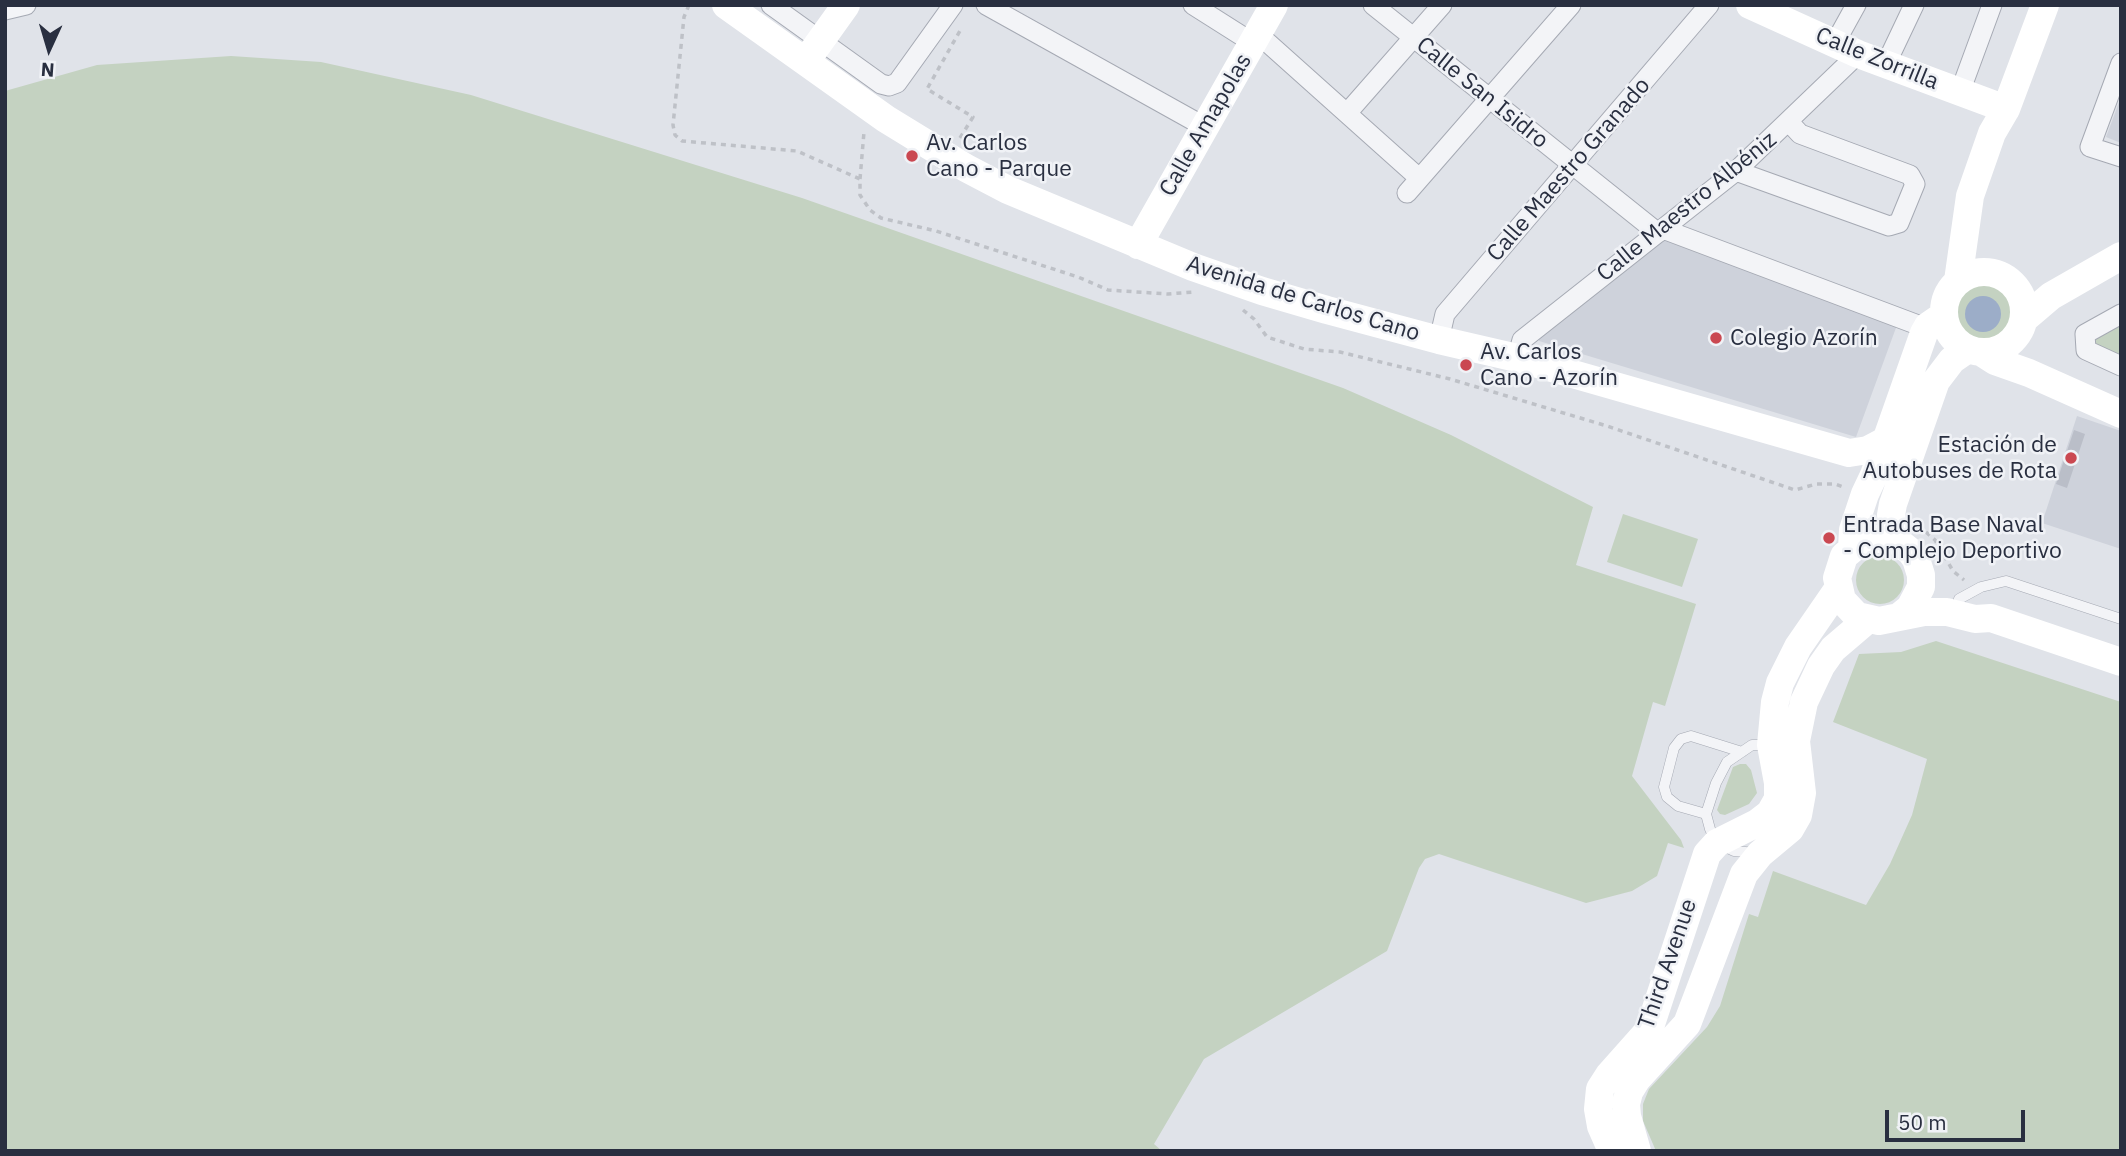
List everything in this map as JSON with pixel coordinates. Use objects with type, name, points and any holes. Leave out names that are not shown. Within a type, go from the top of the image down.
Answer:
[{"type":"street","points":[[5,10],[26,5]]},
{"type":"street","name":"Avenida de Carlos Cano","points":[[726,5],[813,51],[889,86],[897,83],[953,5]]},
{"type":"street","name":"Avenida de Carlos Cano","points":[[771,5],[813,51],[886,119],[966,168],[1008,190],[1138,245],[1262,291],[1439,340],[1517,358],[1849,453]]},
{"type":"street","points":[[813,51],[846,5]]},
{"type":"street","points":[[986,5],[1205,127]]},
{"type":"street","points":[[1193,5],[1255,38],[1348,113],[1413,186],[1572,5]]},
{"type":"street","name":"Calle Amapolas","points":[[1138,245],[1274,5]]},
{"type":"street","name":"Calle San Isidro","points":[[1373,5],[1573,166],[1660,231],[1935,322]]},
{"type":"street","points":[[1348,113],[1442,5]]},
{"type":"street","name":"Calle Maestro Granado","points":[[1439,340],[1445,314],[1709,5]]},
{"type":"street","name":"Calle Zorrilla","points":[[1750,5],[1846,49],[2006,109]]},
{"type":"street","name":"Calle Maestro Albéniz","points":[[1517,358],[1522,340],[1736,171],[1789,122],[1846,49],[1856,5]]},
{"type":"street","points":[[1886,64],[1914,5]]},
{"type":"street","points":[[1960,92],[1992,5]]},
{"type":"street","points":[[1860,486],[1874,475],[1935,322],[1958,281],[1970,197],[2045,5]]},
{"type":"street","points":[[2121,64],[2090,147],[2121,158]]},
{"type":"street","points":[[2006,109],[2003,138],[1981,202],[1979,224],[1982,254],[2022,298],[2023,366],[2029,373]]},
{"type":"street","points":[[1736,171],[1889,226],[1899,223],[1915,184],[1910,175],[1800,134],[1789,122]]},
{"type":"street","points":[[1897,541],[1891,515],[1893,504],[1933,388],[1942,370],[1974,351],[2002,348],[2052,296],[2077,279],[2121,256]]},
{"type":"street","points":[[1958,281],[1982,272],[2045,283],[2077,279]]},
{"type":"street","points":[[2121,314],[2085,334],[2086,350],[2121,366]]},
{"type":"street","points":[[1935,322],[1974,351],[2121,414]]},
{"type":"street","points":[[1852,548],[1860,486],[1849,453],[1868,450],[1887,440]]},
{"type":"street","points":[[1717,843],[1757,823],[1770,813],[1778,799],[1784,750],[1775,702],[1780,683],[1798,647],[1838,589],[1839,566],[1852,548],[1873,538],[1897,541],[1911,552],[1921,575],[1940,590],[1981,609],[1991,618]]},
{"type":"street","points":[[1900,616],[1917,598],[1921,575]]},
{"type":"street","points":[[1838,589],[1849,608],[1867,620],[1890,620],[1924,612],[1947,612],[1975,619],[1991,618],[2121,662]]},
{"type":"street","points":[[1784,750],[1796,741],[1799,721],[1811,685],[1833,649],[1867,620]]},
{"type":"street","name":"Third Avenue","points":[[1637,1151],[1627,1116],[1629,1092],[1637,1079],[1687,1024],[1744,874],[1760,853],[1790,828],[1797,815],[1802,793],[1784,750]]},
{"type":"street","name":"Third Avenue","points":[[1612,1151],[1601,1126],[1598,1110],[1600,1089],[1649,1030],[1695,886],[1707,854],[1717,843]]},
{"type":"lane","points":[[1959,599],[1981,587],[2006,581],[2121,619]]},
{"type":"lane","points":[[1706,814],[1678,806],[1667,797],[1664,787],[1674,748],[1681,739],[1691,736],[1742,752]]},
{"type":"lane","points":[[1760,853],[1734,851],[1717,843],[1706,814],[1716,783],[1727,762],[1752,745],[1784,750]]},
{"type":"path","points":[[689,5],[684,17],[673,125],[676,135],[682,141],[797,151],[860,179]]},
{"type":"path","points":[[951,132],[961,139],[973,117],[927,89],[964,24]]},
{"type":"path","points":[[864,130],[860,195],[870,210],[881,218],[936,231],[1077,277],[1108,290],[1199,292]]},
{"type":"path","points":[[1242,309],[1254,318],[1267,337],[1304,349],[1340,352],[1450,379],[1607,426],[1795,490],[1816,484],[1860,486]]},
{"type":"shaded area","points":[[2121,97],[2121,143],[2106,137]]},
{"type":"shaded area","name":"Colegio Azorín","points":[[1662,237],[1897,325],[1856,437],[1539,341],[1538,334]]},
{"type":"shaded area","name":"Estación de Autobuses de Rota","points":[[2077,416],[2121,431],[2121,549],[2042,523]]},
{"type":"green space","points":[[231,56],[321,62],[471,95],[802,198],[1343,388],[1451,435],[1593,507],[1576,565],[1696,604],[1665,706],[1653,702],[1632,776],[1681,840],[1684,848],[1668,843],[1657,876],[1632,891],[1586,903],[1439,854],[1425,859],[1419,868],[1387,951],[1204,1059],[1154,1144],[1162,1151],[5,1151],[5,91],[97,65]]},
{"type":"green space","points":[[1977,284],[1989,284],[1999,288],[2007,296],[2011,312],[2007,328],[1999,336],[1989,340],[1977,340],[1967,336],[1959,328],[1955,318],[1955,306],[1959,296],[1967,288]]},
{"type":"green space","points":[[2121,308],[2121,371],[2080,352]]},
{"type":"green space","points":[[1623,514],[1698,539],[1682,587],[1607,562]]},
{"type":"green space","points":[[1880,556],[1897,563],[1904,580],[1897,597],[1880,604],[1863,597],[1856,580],[1863,563]]},
{"type":"green space","points":[[1936,641],[2121,702],[2121,1151],[1656,1151],[1643,1121],[1643,1104],[1649,1089],[1707,1027],[1720,1006],[1749,914],[1758,917],[1773,871],[1866,905],[1890,864],[1912,815],[1927,759],[1833,722],[1859,654],[1901,652]]},
{"type":"green space","points":[[1746,764],[1751,770],[1757,793],[1749,804],[1725,815],[1720,814],[1717,810],[1733,767]]},
{"type":"water","points":[[1983,296],[1996,301],[2001,314],[1996,327],[1983,332],[1970,327],[1965,314],[1970,301]]},
{"type":"building","points":[[2074,430],[2085,434],[2067,488],[2056,484]]},
{"type":"place","name":"Av. Carlos Cano - Parque","points":[[912,156]]},
{"type":"place","name":"Colegio Azorín","points":[[1716,338]]},
{"type":"place","name":"Av. Carlos Cano - Azorín","points":[[1466,365]]},
{"type":"place","name":"Estación de Autobuses de Rota","points":[[2071,458]]},
{"type":"place","name":"Entrada Base Naval - Complejo Deportivo","points":[[1829,538]]}]
